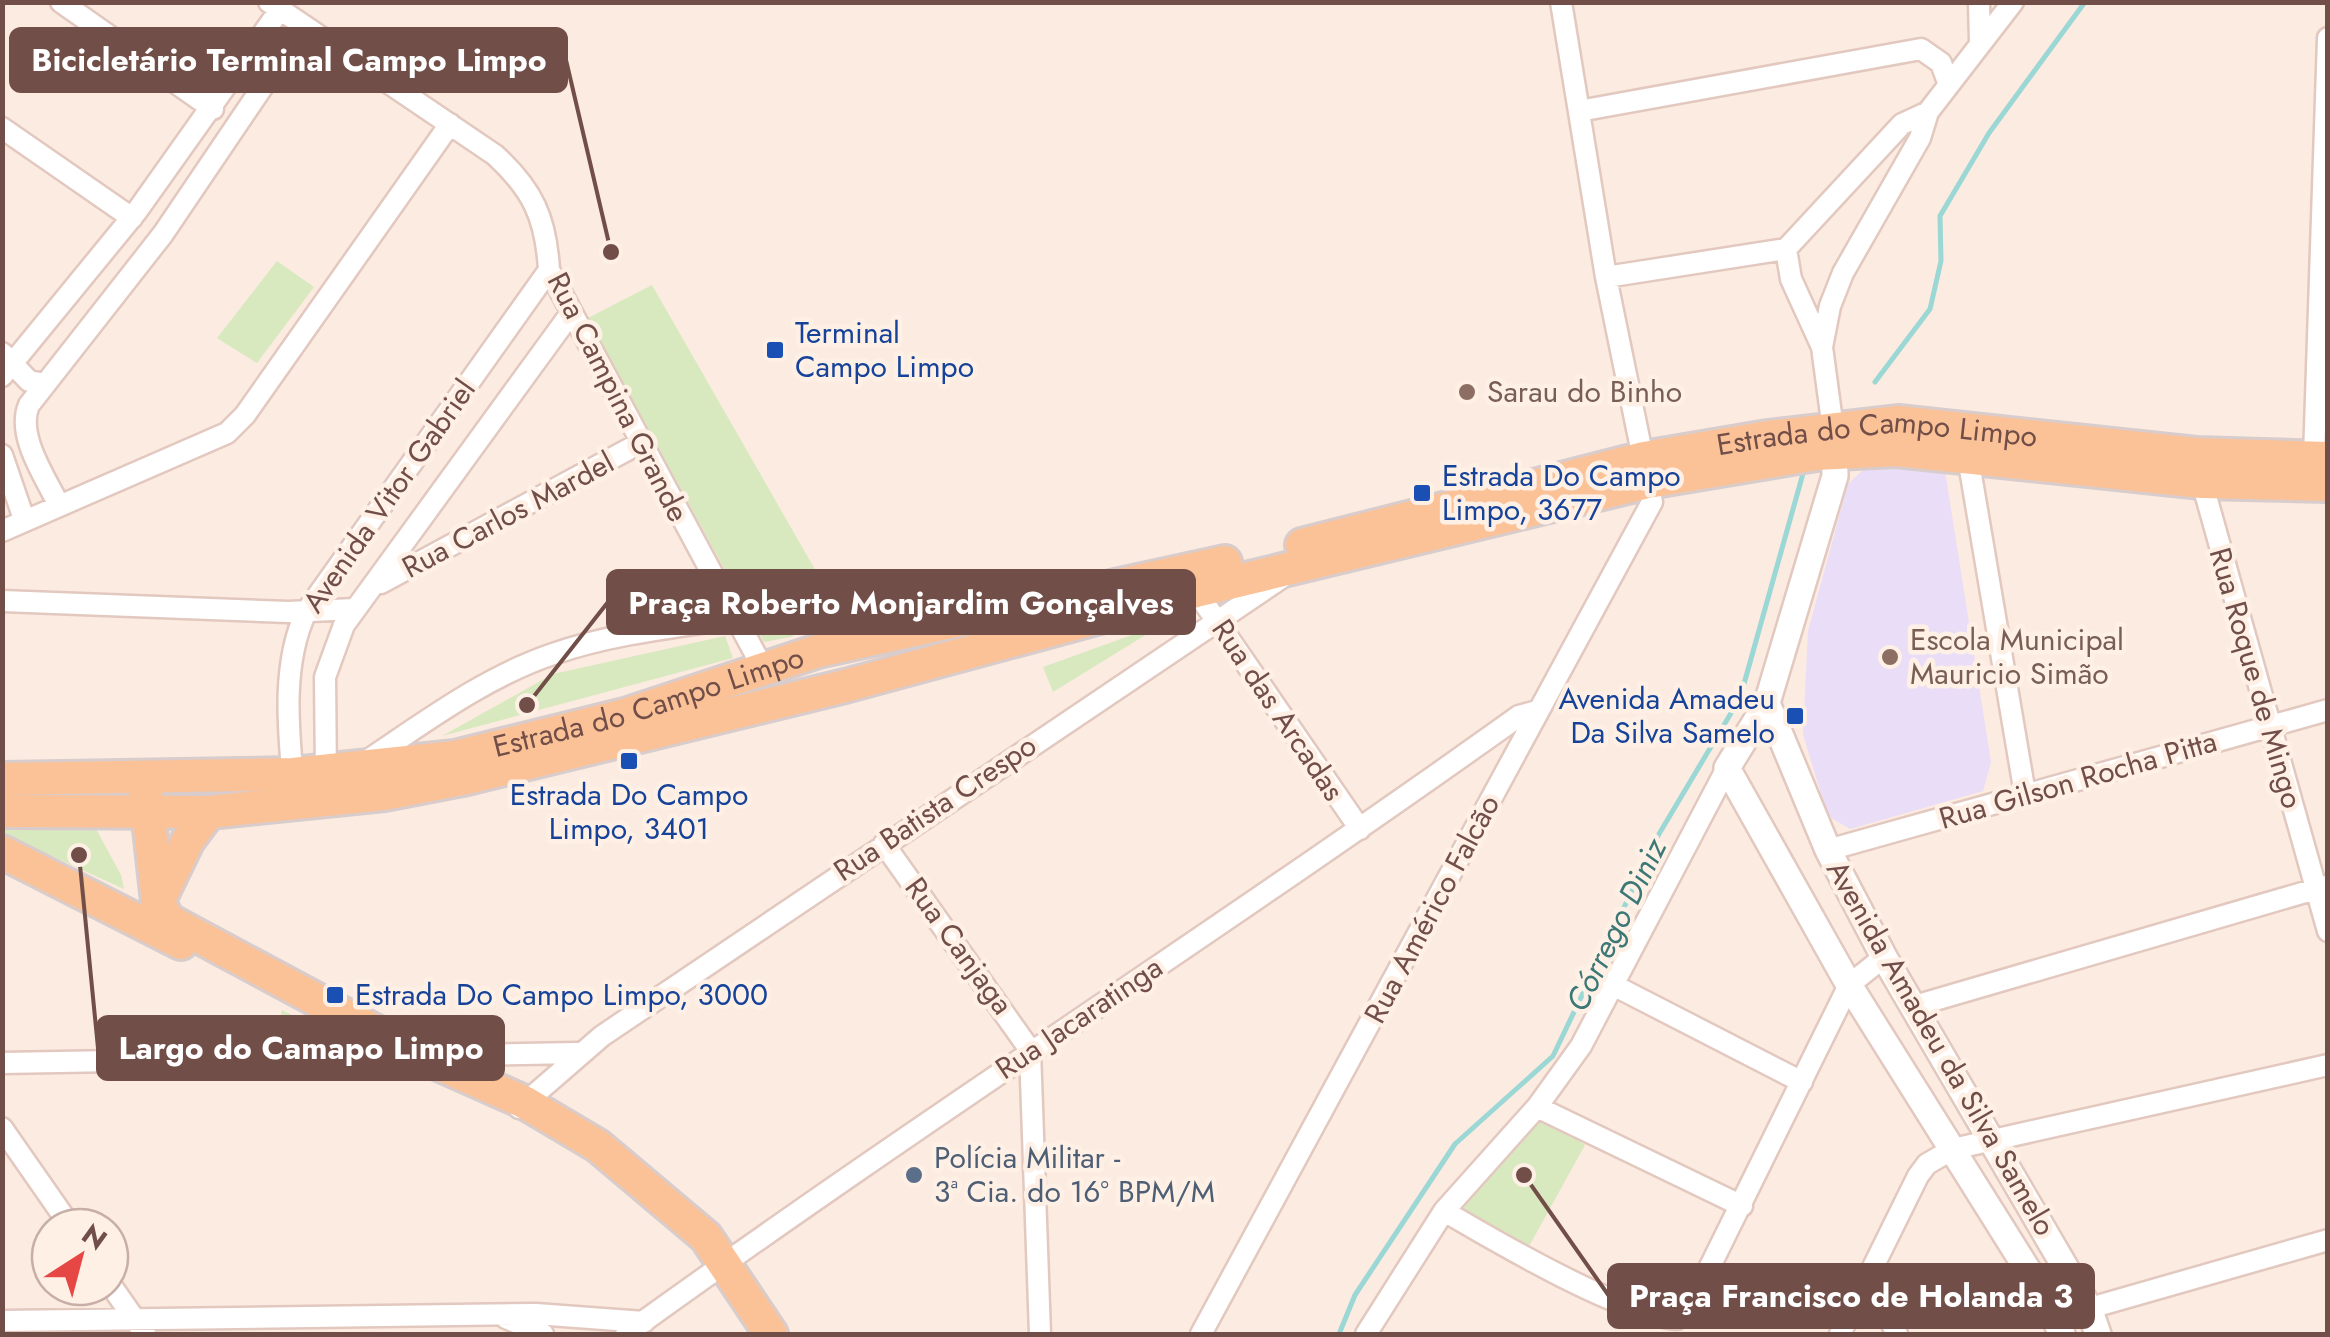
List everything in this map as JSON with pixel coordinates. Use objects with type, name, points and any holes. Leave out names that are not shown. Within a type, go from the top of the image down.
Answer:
[{"type":"main road","name":"Estrada do Campo Limpo","points":[[2,811],[209,812],[625,715],[818,651],[1646,470],[1834,440],[1898,422],[2323,467]]},
{"type":"main road","name":"Estrada do Campo Limpo","points":[[1834,440],[2202,482],[2323,467]]},
{"type":"main road","name":"Estrada do Campo Limpo","points":[[2,779],[145,778],[319,784],[467,778],[1297,568],[1646,470]]},
{"type":"main road","points":[[766,705],[818,651]]},
{"type":"main road","points":[[145,778],[158,902],[179,930],[414,1058]]},
{"type":"main road","points":[[2,799],[13,788],[38,780]]},
{"type":"main road","points":[[158,902],[188,840],[209,812]]},
{"type":"main road","points":[[2,852],[519,1108],[634,1174],[706,1237],[771,1334]]},
{"type":"street","points":[[61,2],[213,109]]},
{"type":"street","points":[[1560,2],[1606,277],[1646,470]]},
{"type":"street","points":[[1979,2],[1980,42]]},
{"type":"street","points":[[1822,347],[1830,306],[1843,272],[1920,138],[1928,112],[2013,2]]},
{"type":"street","points":[[45,384],[28,381],[5,365],[132,218],[213,109],[274,6]]},
{"type":"street","name":"Rua Campina Grande","points":[[274,6],[450,124],[524,182],[540,206],[547,232],[549,270],[764,670]]},
{"type":"street","points":[[59,505],[27,434],[24,416],[162,234],[303,27]]},
{"type":"street","points":[[2323,467],[2321,139],[2328,38]]},
{"type":"street","points":[[1579,111],[1920,49],[1941,63],[1950,85]]},
{"type":"street","points":[[1606,277],[1786,249],[1902,124],[1928,112]]},
{"type":"street","points":[[2,531],[227,433],[450,124]]},
{"type":"street","points":[[2,128],[132,218]]},
{"type":"street","points":[[1366,1334],[1444,1211],[1537,1107],[1581,1046],[1615,986],[1654,900],[1726,768],[1767,703],[1836,476],[1822,347],[1791,278],[1786,249]]},
{"type":"street","name":"Avenida Vitor Gabriel","points":[[319,784],[289,668],[293,639],[306,612],[549,270]]},
{"type":"street","name":"Avenida Vitor Gabriel","points":[[319,784],[325,676],[331,651],[355,610],[571,313]]},
{"type":"street","name":"Rua Carlos Mardel","points":[[375,586],[642,442]]},
{"type":"street","points":[[2,456],[24,519]]},
{"type":"street","points":[[1968,456],[2025,794]]},
{"type":"street","name":"Rua Américo Falcão","points":[[1202,1334],[1652,502],[1646,470]]},
{"type":"street","name":"Rua Roque de Mingo","points":[[2202,482],[2269,727],[2321,887],[2328,931]]},
{"type":"street","name":"Rua Batista Crespo","points":[[519,1108],[577,1054],[1297,568]]},
{"type":"street","name":"Rua das Arcadas","points":[[1196,592],[1360,830]]},
{"type":"street","points":[[2,601],[306,612],[355,610]]},
{"type":"street","points":[[319,784],[471,693],[552,654],[735,618]]},
{"type":"street","name":"Avenida Amadeu da Silva Samelo","points":[[1767,703],[1828,850],[1884,957],[2089,1308],[2098,1334]]},
{"type":"street","name":"Rua Gilson Rocha Pitta","points":[[1828,850],[2328,710]]},
{"type":"street","name":"Rua Jacaratinga","points":[[635,1328],[1030,1050],[1360,830],[1519,716],[1537,711]]},
{"type":"street","points":[[404,764],[407,744],[422,724]]},
{"type":"street","name":"Avenida Amadeu da Silva Samelo","points":[[1726,768],[1850,985],[2058,1326]]},
{"type":"street","name":"Rua Canjaga","points":[[884,844],[1030,1050]]},
{"type":"street","points":[[1912,1007],[2321,887]]},
{"type":"street","points":[[1444,1211],[1515,1252],[1619,1300],[1677,1319],[1688,1309],[1742,1206],[1850,985],[1884,957]]},
{"type":"street","points":[[1615,986],[1802,1082]]},
{"type":"street","points":[[1030,1050],[1040,1334]]},
{"type":"street","points":[[2,1063],[577,1054]]},
{"type":"street","points":[[1840,1334],[1918,1176],[1927,1164],[1953,1149],[2328,1065]]},
{"type":"street","points":[[1537,1107],[1742,1206]]},
{"type":"street","points":[[2,1128],[57,1207]]},
{"type":"street","points":[[2058,1326],[2089,1308],[2328,1240]]},
{"type":"street","points":[[1868,1277],[1897,1334]]},
{"type":"street","points":[[2,1321],[140,1327],[584,1314],[635,1328]]},
{"type":"street","points":[[500,1316],[544,1334]]},
{"type":"shaded area","name":"Escola Municipal Mauricio Simão","points":[[1939,467],[1945,471],[1991,762],[1983,791],[1850,829],[1828,816],[1803,735],[1808,631],[1848,484],[1863,470]]},
{"type":"green space","points":[[277,261],[314,287],[257,363],[217,338]]},
{"type":"green space","points":[[652,285],[829,594],[813,600],[822,617],[791,637],[764,642],[588,318]]},
{"type":"green space","points":[[1165,623],[1053,692],[1043,667]]},
{"type":"green space","points":[[725,636],[733,658],[442,736],[553,674]]},
{"type":"green space","points":[[2,826],[95,827],[121,875],[124,889],[3,834]]},
{"type":"green space","points":[[282,1010],[333,1036],[274,1043]]},
{"type":"green space","points":[[1538,1114],[1585,1145],[1527,1250],[1451,1205]]},
{"type":"waterway","points":[[1875,382],[1930,309],[1941,261],[1940,216],[1989,133],[2085,2]]},
{"type":"waterway","name":"Córrego Diniz","points":[[1339,1334],[1355,1295],[1455,1144],[1553,1056],[1659,834],[1740,698],[1804,470]]},
{"type":"place","name":"Bicicletário Terminal Campo Limpo","points":[[611,252]]},
{"type":"place","name":"Terminal Campo Limpo","points":[[775,350]]},
{"type":"place","name":"Sarau do Binho","points":[[1467,392]]},
{"type":"place","name":"Estrada Do Campo Limpo, 3677","points":[[1422,493]]},
{"type":"place","name":"Escola Municipal Mauricio Simão","points":[[1890,657]]},
{"type":"place","name":"Praça Roberto Monjardim Gonçalves","points":[[527,705]]},
{"type":"place","name":"Avenida Amadeu Da Silva Samelo","points":[[1795,716]]},
{"type":"place","name":"Estrada Do Campo Limpo, 3401","points":[[629,761]]},
{"type":"place","name":"Largo do Camapo Limpo","points":[[79,855]]},
{"type":"place","name":"Estrada Do Campo Limpo, 3000","points":[[335,995]]},
{"type":"place","name":"Polícia Militar - 3ª Cia. do 16º BPM/M","points":[[914,1175]]},
{"type":"place","name":"Praça Francisco de Holanda 3","points":[[1524,1175]]}]
